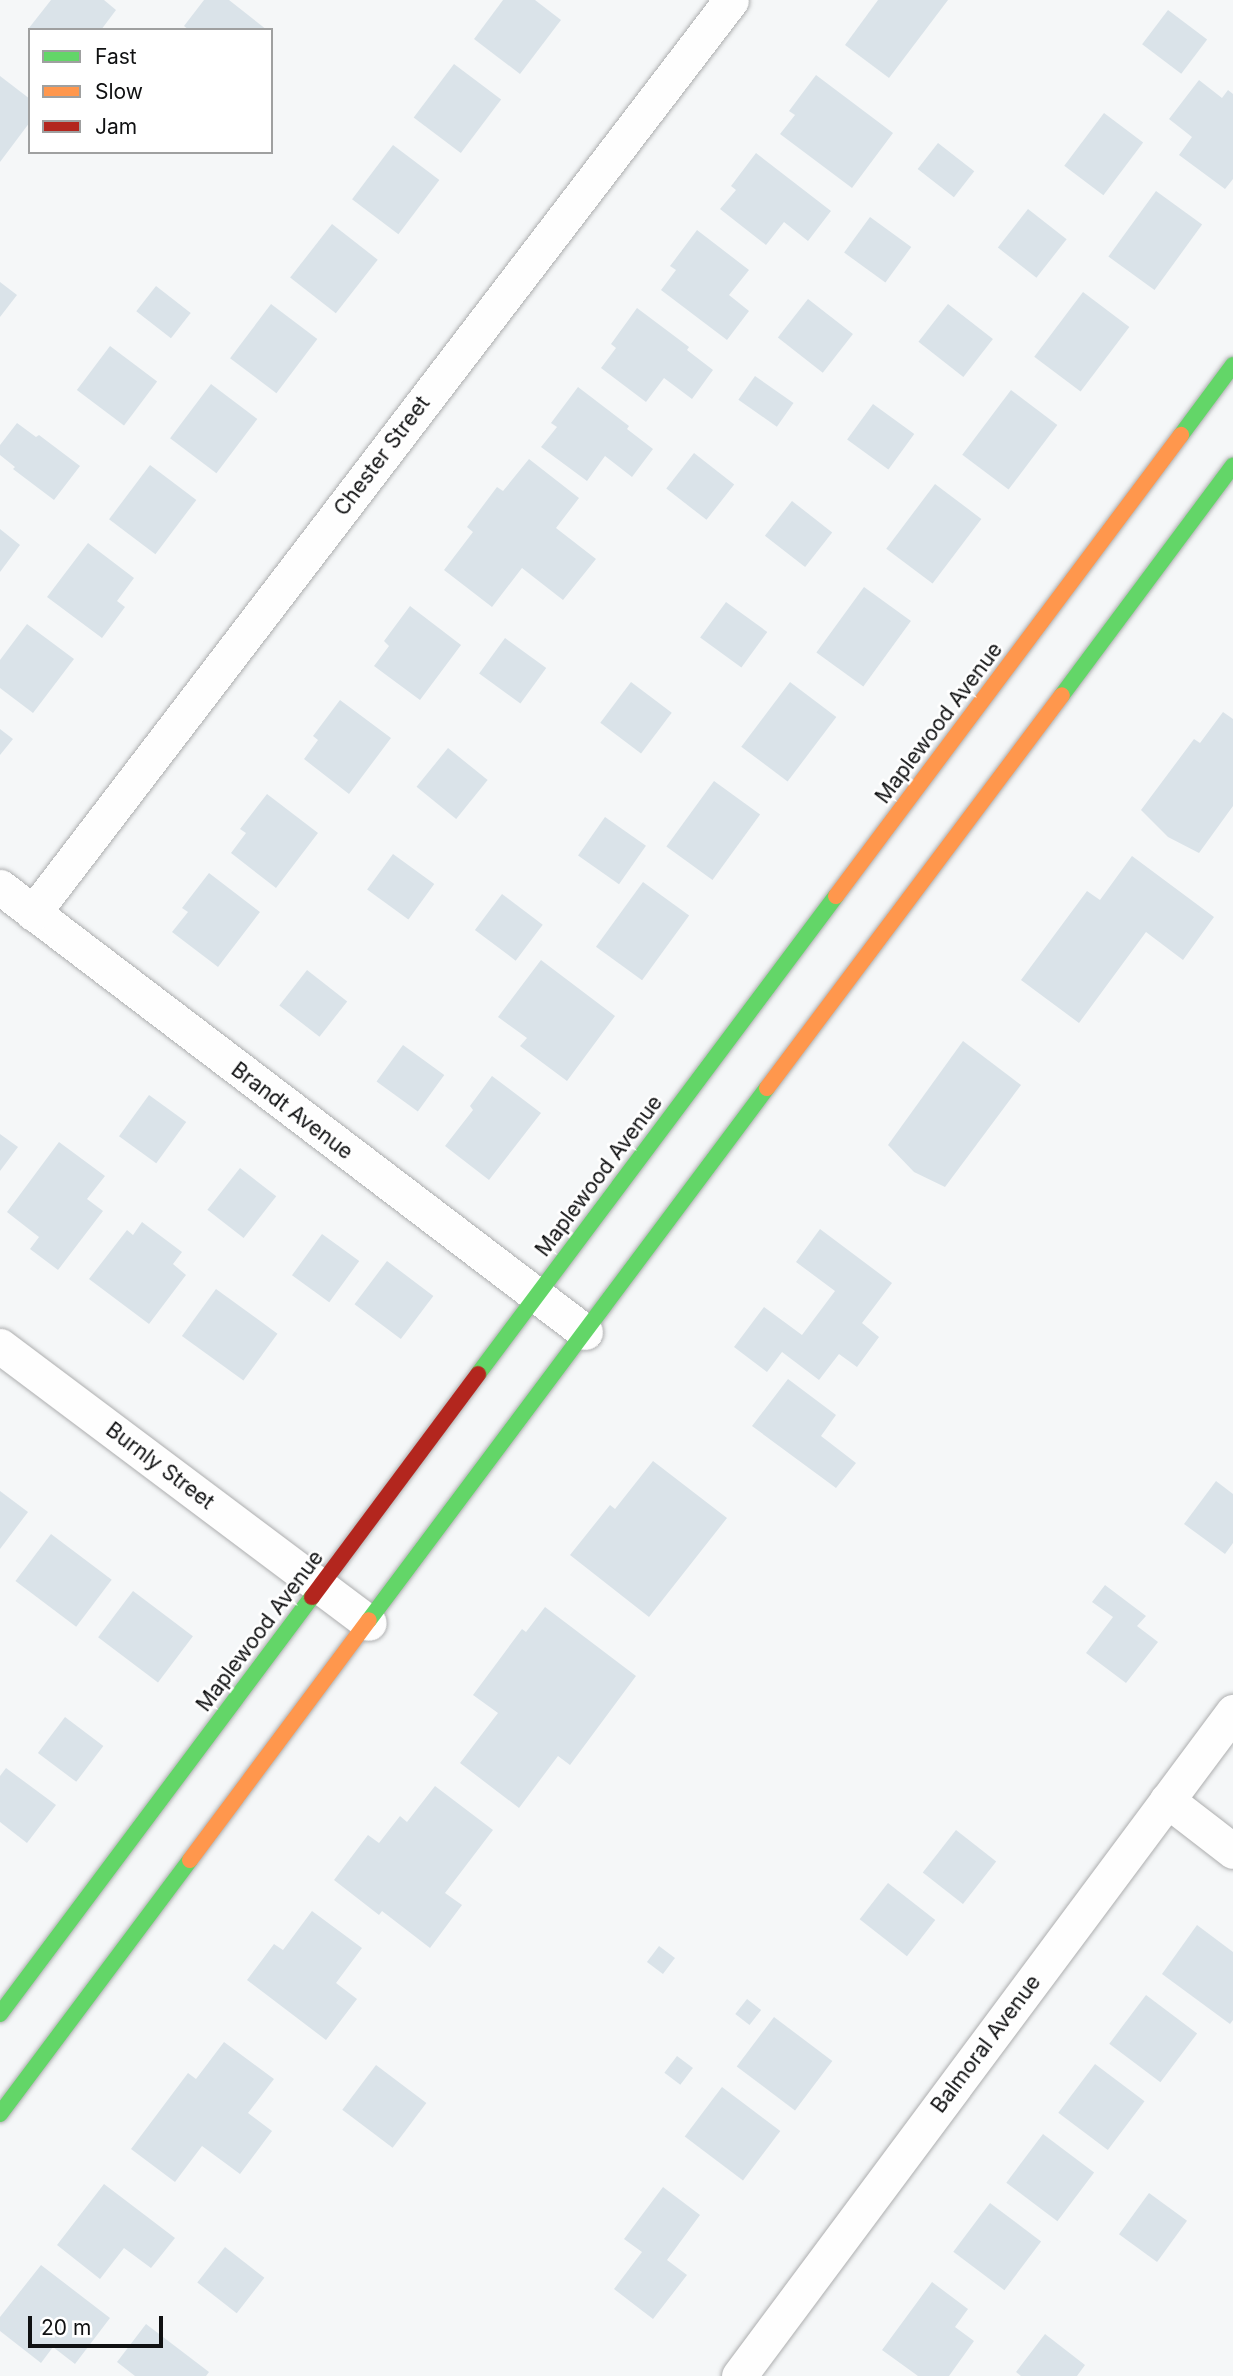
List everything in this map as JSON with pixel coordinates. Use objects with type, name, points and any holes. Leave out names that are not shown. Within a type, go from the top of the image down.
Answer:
[{"type":"street","name":"Chester Street","points":[[33,913],[731,0]]},
{"type":"street","name":"Maplewood Avenue","points":[[0,2014],[536,1295],[1081,578],[1233,365]]},
{"type":"street","points":[[0,2114],[369,1623],[1120,607],[1233,466]]},
{"type":"street","name":"Brandt Avenue","points":[[0,887],[585,1332]]},
{"type":"street","name":"Burnly Street","points":[[0,1346],[369,1623]]},
{"type":"street","name":"Balmoral Avenue","points":[[738,2376],[1233,1712]]},
{"type":"street","points":[[1167,1800],[1233,1851]]},
{"type":"building","points":[[51,0],[104,0],[116,10],[102,28],[29,28]]},
{"type":"building","points":[[204,0],[229,0],[264,28],[186,28],[184,26]]},
{"type":"building","points":[[503,0],[535,0],[561,20],[520,74],[474,39]]},
{"type":"building","points":[[878,0],[948,0],[889,78],[845,45]]},
{"type":"building","points":[[1168,10],[1207,39],[1181,74],[1142,44]]},
{"type":"building","points":[[454,64],[501,100],[461,153],[414,118]]},
{"type":"building","points":[[816,75],[893,133],[852,188],[780,134],[795,115],[789,111]]},
{"type":"building","points":[[0,76],[28,97],[28,125],[0,162]]},
{"type":"building","points":[[1199,80],[1222,98],[1228,90],[1233,94],[1233,179],[1225,189],[1179,155],[1192,137],[1169,119]]},
{"type":"building","points":[[1104,113],[1143,142],[1103,195],[1064,166]]},
{"type":"building","points":[[938,143],[974,171],[954,197],[918,169]]},
{"type":"building","points":[[393,145],[439,180],[398,234],[352,199]]},
{"type":"building","points":[[756,153],[831,211],[808,241],[784,222],[766,245],[720,209],[736,190],[731,186]]},
{"type":"building","points":[[1156,191],[1202,225],[1155,290],[1108,257]]},
{"type":"building","points":[[1028,209],[1067,239],[1036,278],[998,248]]},
{"type":"building","points":[[870,217],[911,247],[885,283],[844,253]]},
{"type":"building","points":[[332,224],[378,260],[336,313],[290,278]]},
{"type":"building","points":[[697,230],[749,270],[729,295],[749,311],[727,340],[661,290],[676,270],[670,266]]},
{"type":"building","points":[[0,282],[17,295],[0,317]]},
{"type":"building","points":[[156,286],[191,313],[171,338],[136,311]]},
{"type":"building","points":[[1083,292],[1129,327],[1081,392],[1034,357]]},
{"type":"building","points":[[808,299],[853,334],[823,373],[778,338]]},
{"type":"building","points":[[271,304],[317,339],[276,393],[230,358]]},
{"type":"building","points":[[948,304],[993,339],[963,377],[918,342]]},
{"type":"building","points":[[637,308],[689,347],[687,350],[713,370],[692,399],[664,378],[646,402],[601,368],[616,348],[611,344]]},
{"type":"building","points":[[110,346],[157,382],[124,425],[77,390]]},
{"type":"building","points":[[755,376],[794,403],[777,427],[738,400]]},
{"type":"building","points":[[211,384],[257,419],[216,473],[170,438]]},
{"type":"building","points":[[578,387],[629,426],[627,429],[653,449],[632,477],[605,456],[587,481],[541,447],[557,427],[551,423]]},
{"type":"building","points":[[1011,390],[1057,425],[1009,490],[962,455]]},
{"type":"building","points":[[873,404],[914,434],[888,470],[847,440]]},
{"type":"building","points":[[17,423],[36,437],[39,435],[80,466],[54,500],[13,469],[15,467],[0,455],[0,445]]},
{"type":"building","points":[[694,453],[734,484],[706,520],[666,488]]},
{"type":"building","points":[[529,459],[579,498],[556,528],[596,559],[563,600],[522,568],[492,607],[444,570],[473,532],[467,527],[497,487],[503,491]]},
{"type":"building","points":[[150,465],[196,500],[155,554],[109,519]]},
{"type":"building","points":[[935,484],[981,519],[933,584],[886,549]]},
{"type":"building","points":[[792,501],[832,532],[805,567],[765,536]]},
{"type":"building","points":[[0,529],[20,545],[0,572]]},
{"type":"building","points":[[88,543],[134,578],[117,601],[125,607],[102,638],[47,597]]},
{"type":"building","points":[[864,587],[911,621],[863,687],[816,653]]},
{"type":"building","points":[[726,602],[767,632],[741,668],[700,638]]},
{"type":"building","points":[[410,606],[461,645],[420,700],[374,666],[389,646],[384,641]]},
{"type":"building","points":[[27,624],[74,659],[33,713],[0,688],[0,660]]},
{"type":"building","points":[[505,638],[546,668],[520,704],[479,674]]},
{"type":"building","points":[[631,682],[672,713],[641,753],[600,723]]},
{"type":"building","points":[[790,682],[836,717],[788,782],[741,747]]},
{"type":"building","points":[[340,700],[391,738],[349,794],[304,759],[318,740],[313,736]]},
{"type":"building","points":[[1223,712],[1233,719],[1233,806],[1199,853],[1168,837],[1141,810],[1194,739],[1200,743]]},
{"type":"building","points":[[0,729],[13,739],[0,755]]},
{"type":"building","points":[[448,748],[488,780],[456,819],[417,787]]},
{"type":"building","points":[[714,781],[760,815],[713,880],[666,847]]},
{"type":"building","points":[[267,794],[318,833],[276,888],[231,853],[246,833],[240,829]]},
{"type":"building","points":[[605,817],[646,846],[619,884],[578,856]]},
{"type":"building","points":[[393,854],[434,884],[408,920],[367,890]]},
{"type":"building","points":[[1132,856],[1214,917],[1183,960],[1146,932],[1079,1023],[1021,980],[1087,891],[1100,900]]},
{"type":"building","points":[[209,873],[260,912],[218,967],[172,932],[188,912],[182,908]]},
{"type":"building","points":[[643,882],[689,916],[642,980],[596,947]]},
{"type":"building","points":[[502,894],[543,925],[516,961],[475,930]]},
{"type":"building","points":[[541,960],[615,1016],[567,1081],[520,1046],[527,1038],[498,1017]]},
{"type":"building","points":[[307,970],[347,1001],[319,1037],[279,1005]]},
{"type":"building","points":[[963,1041],[1021,1085],[945,1187],[914,1172],[888,1145]]},
{"type":"building","points":[[403,1045],[444,1075],[418,1111],[377,1081]]},
{"type":"building","points":[[492,1076],[541,1113],[489,1180],[445,1146],[473,1110],[470,1106]]},
{"type":"building","points":[[149,1095],[186,1122],[156,1163],[119,1136]]},
{"type":"building","points":[[0,1134],[18,1147],[0,1171]]},
{"type":"building","points":[[59,1142],[105,1176],[87,1199],[103,1211],[58,1270],[30,1249],[39,1237],[7,1212]]},
{"type":"building","points":[[240,1168],[276,1196],[244,1238],[207,1210]]},
{"type":"building","points":[[142,1222],[182,1252],[173,1264],[186,1275],[149,1324],[89,1279],[127,1230],[133,1235]]},
{"type":"building","points":[[820,1229],[892,1283],[862,1323],[879,1337],[857,1367],[839,1354],[819,1380],[782,1352],[767,1372],[734,1347],[764,1307],[802,1335],[835,1291],[796,1262]]},
{"type":"building","points":[[322,1234],[359,1261],[329,1302],[292,1275]]},
{"type":"building","points":[[387,1261],[433,1296],[401,1339],[355,1304]]},
{"type":"building","points":[[216,1289],[277,1334],[243,1381],[182,1336]]},
{"type":"building","points":[[788,1379],[836,1415],[821,1436],[856,1463],[836,1488],[752,1426]]},
{"type":"building","points":[[653,1461],[727,1518],[649,1617],[570,1555],[610,1505],[615,1509]]},
{"type":"building","points":[[1216,1481],[1233,1494],[1233,1543],[1225,1554],[1184,1524]]},
{"type":"building","points":[[0,1491],[28,1512],[0,1549]]},
{"type":"building","points":[[51,1534],[112,1580],[76,1627],[15,1581]]},
{"type":"building","points":[[1105,1585],[1146,1616],[1137,1626],[1158,1642],[1126,1683],[1086,1653],[1113,1617],[1092,1602]]},
{"type":"building","points":[[133,1591],[193,1636],[158,1682],[98,1637]]},
{"type":"building","points":[[545,1607],[636,1676],[570,1765],[558,1756],[519,1808],[460,1763],[498,1713],[473,1695],[522,1629],[526,1632]]},
{"type":"building","points":[[65,1717],[103,1746],[76,1782],[38,1753]]},
{"type":"building","points":[[6,1768],[56,1805],[27,1843],[0,1822],[0,1776]]},
{"type":"building","points":[[435,1786],[493,1830],[445,1893],[462,1905],[430,1948],[382,1911],[379,1915],[334,1880],[368,1835],[379,1843],[400,1816],[407,1822]]},
{"type":"building","points":[[956,1830],[996,1861],[963,1904],[923,1873]]},
{"type":"building","points":[[888,1883],[935,1920],[907,1956],[860,1919]]},
{"type":"building","points":[[312,1911],[362,1948],[336,1983],[357,1999],[326,2040],[247,1980],[274,1944],[283,1950]]},
{"type":"building","points":[[1197,1925],[1233,1952],[1233,2020],[1230,2024],[1162,1974]]},
{"type":"building","points":[[659,1946],[675,1958],[663,1974],[647,1962]]},
{"type":"building","points":[[1146,1995],[1197,2034],[1160,2082],[1109,2044]]},
{"type":"building","points":[[747,1999],[761,2010],[749,2025],[735,2014]]},
{"type":"building","points":[[774,2017],[832,2061],[795,2110],[737,2067]]},
{"type":"building","points":[[224,2042],[274,2079],[248,2113],[272,2131],[240,2174],[202,2146],[175,2182],[131,2149],[188,2073],[196,2079]]},
{"type":"building","points":[[677,2056],[693,2068],[680,2085],[664,2073]]},
{"type":"building","points":[[1095,2064],[1145,2101],[1108,2150],[1058,2113]]},
{"type":"building","points":[[376,2065],[426,2103],[393,2148],[342,2110]]},
{"type":"building","points":[[722,2087],[780,2131],[743,2180],[685,2137]]},
{"type":"building","points":[[1043,2134],[1094,2173],[1057,2221],[1006,2183]]},
{"type":"building","points":[[104,2184],[175,2238],[151,2268],[124,2248],[100,2279],[57,2245]]},
{"type":"building","points":[[663,2187],[700,2215],[667,2260],[687,2275],[653,2319],[614,2289],[642,2252],[624,2239]]},
{"type":"building","points":[[1149,2193],[1187,2221],[1157,2262],[1119,2234]]},
{"type":"building","points":[[990,2203],[1041,2242],[1004,2290],[953,2252]]},
{"type":"building","points":[[225,2247],[264,2278],[237,2313],[197,2282]]},
{"type":"building","points":[[41,2265],[110,2318],[75,2364],[53,2347],[41,2363],[0,2331],[0,2317]]},
{"type":"building","points":[[932,2282],[968,2309],[955,2327],[974,2341],[949,2376],[918,2376],[882,2350]]},
{"type":"building","points":[[146,2324],[209,2372],[206,2376],[135,2376],[117,2362]]},
{"type":"building","points":[[1045,2334],[1085,2365],[1077,2376],[1021,2376],[1016,2372]]},
{"type":"traffic: fast","points":[[1181,435],[1233,365]]},
{"type":"traffic: fast","points":[[1062,695],[1233,466]]},
{"type":"traffic: fast","points":[[478,1374],[836,896]]},
{"type":"traffic: fast","points":[[369,1620],[767,1088]]},
{"type":"traffic: fast","points":[[0,2014],[312,1597]]},
{"type":"traffic: fast","points":[[0,2114],[190,1860]]},
{"type":"traffic: slow","points":[[836,896],[1181,435]]},
{"type":"traffic: slow","points":[[767,1088],[1062,695]]},
{"type":"traffic: slow","points":[[190,1860],[369,1620]]},
{"type":"traffic: jam","points":[[312,1597],[478,1374]]}]
